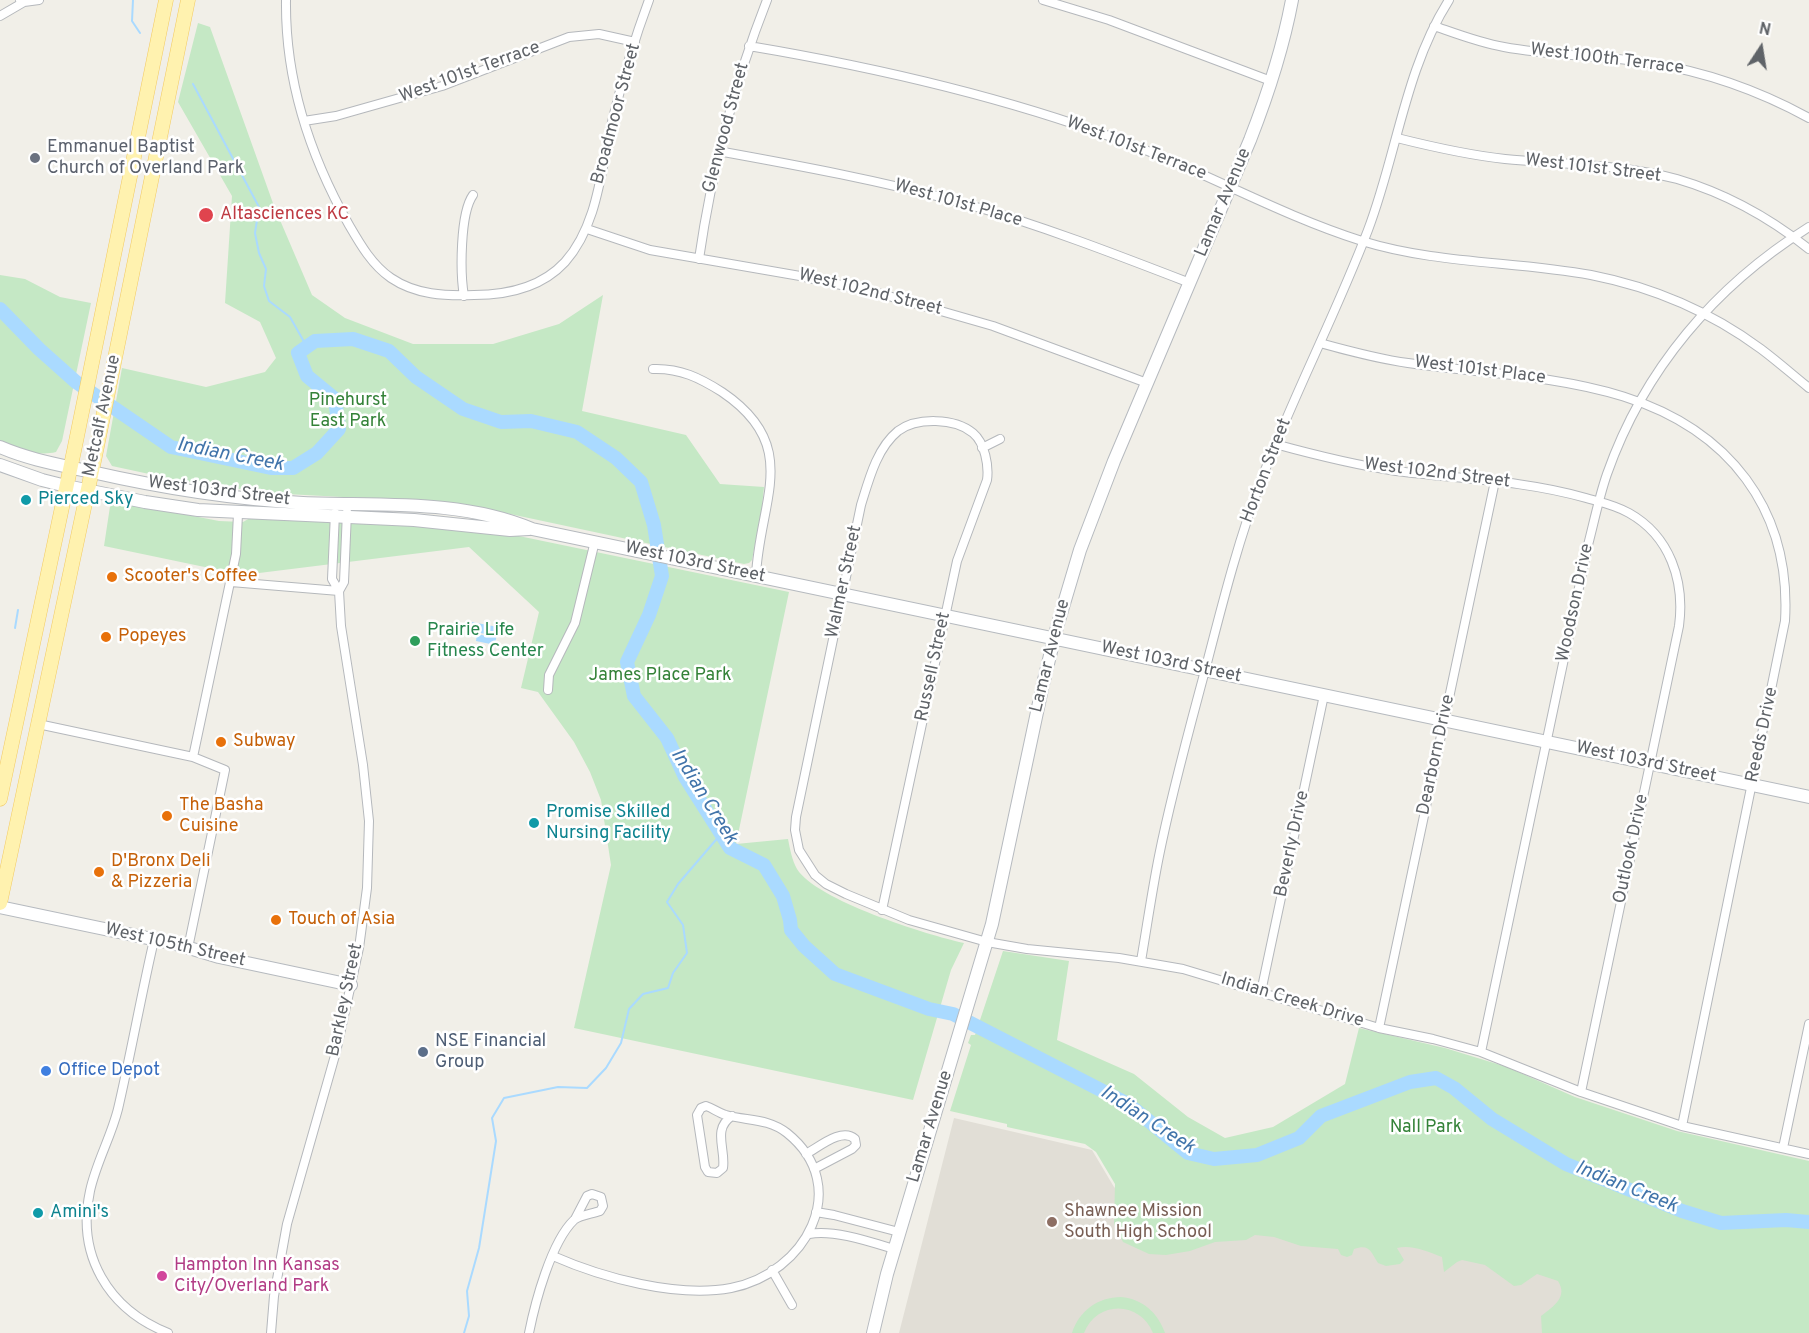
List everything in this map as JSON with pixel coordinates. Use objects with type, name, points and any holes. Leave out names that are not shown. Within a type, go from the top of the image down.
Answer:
[{"type":"main road","name":"Metcalf Avenue","points":[[0,799],[166,0]]},
{"type":"main road","name":"Metcalf Avenue","points":[[0,905],[92,472],[188,0]]},
{"type":"main road","name":"Lamar Avenue","points":[[873,1333],[894,1249],[987,942],[1054,638],[1080,550],[1096,505],[1250,140],[1271,81],[1293,0]]},
{"type":"main road","name":"West 103rd Street","points":[[0,447],[40,462],[159,487],[341,510]]},
{"type":"main road","name":"West 103rd Street","points":[[0,465],[27,476],[66,486],[162,505],[238,513],[341,510],[463,511],[512,520],[532,529],[1809,797]]},
{"type":"main road","name":"West 105th Street","points":[[0,905],[219,957],[351,985]]},
{"type":"street","points":[[0,16],[22,1],[39,0]]},
{"type":"street","name":"Broadmoor Street","points":[[286,0],[287,45],[304,121],[334,197],[354,234],[378,267],[392,279],[415,290],[464,296],[504,294],[540,281],[563,264],[581,240],[635,42],[649,0]]},
{"type":"street","name":"Glenwood Street","points":[[699,259],[718,152],[737,82],[767,0]]},
{"type":"street","points":[[1043,0],[1109,20],[1271,81]]},
{"type":"street","name":"Horton Street","points":[[1141,961],[1159,855],[1175,784],[1239,546],[1275,444],[1364,242],[1416,70],[1434,26],[1449,0]]},
{"type":"street","name":"West 100th Terrace","points":[[1434,26],[1473,40],[1503,47],[1647,62],[1685,69],[1751,89],[1809,118]]},
{"type":"street","name":"West 101st Terrace","points":[[304,121],[336,116],[442,86],[569,37],[599,34],[635,42]]},
{"type":"street","name":"West 101st Terrace","points":[[750,46],[932,82],[1023,107],[1149,151],[1321,228],[1364,242],[1412,254],[1458,261],[1592,275],[1653,292],[1703,313],[1762,349],[1809,388]]},
{"type":"street","name":"West 101st Street","points":[[1397,138],[1463,153],[1624,169],[1676,179],[1737,202],[1809,249]]},
{"type":"street","name":"West 101st Place","points":[[718,152],[870,180],[965,204],[1059,233],[1190,283]]},
{"type":"street","points":[[464,296],[463,220],[467,202],[472,195]]},
{"type":"street","name":"Woodson Drive","points":[[1481,1052],[1599,501],[1617,448],[1639,403],[1670,353],[1703,313],[1736,280],[1767,254],[1809,227]]},
{"type":"street","name":"West 102nd Street","points":[[586,228],[650,250],[800,276],[919,304],[1044,344],[1147,383]]},
{"type":"street","name":"West 101st Place","points":[[1320,342],[1408,363],[1525,375],[1574,383],[1639,403]]},
{"type":"street","points":[[653,369],[683,371],[714,387],[753,417],[764,436],[770,460],[769,487],[756,575]]},
{"type":"street","name":"Reeds Drive","points":[[1639,403],[1657,409],[1693,428],[1727,457],[1753,489],[1774,532],[1785,578],[1785,621],[1682,1126]]},
{"type":"street","name":"Walmer Street","points":[[796,837],[796,817],[865,490],[885,445],[897,432],[913,423],[927,420],[940,421],[974,433],[982,447]]},
{"type":"street","points":[[982,447],[1000,439]]},
{"type":"street","name":"West 102nd Street","points":[[1275,444],[1370,467],[1537,486],[1599,501]]},
{"type":"street","name":"Russell Street","points":[[882,910],[960,551],[986,488],[988,467],[982,447]]},
{"type":"street","name":"Dearborn Drive","points":[[1379,1028],[1495,481]]},
{"type":"street","name":"Outlook Drive","points":[[1581,1092],[1680,618],[1681,596],[1679,580],[1670,555],[1649,528],[1628,512],[1599,501]]},
{"type":"street","name":"Barkley Street","points":[[271,1333],[274,1296],[287,1224],[336,1052],[359,948],[367,888],[369,821],[363,765],[341,626],[339,591],[332,579],[341,510]]},
{"type":"street","points":[[194,757],[231,582],[236,554],[238,513]]},
{"type":"street","points":[[548,690],[549,675],[575,623],[595,542]]},
{"type":"street","points":[[231,582],[339,591]]},
{"type":"street","name":"Beverly Drive","points":[[1261,992],[1324,695]]},
{"type":"street","points":[[38,724],[194,757],[225,770],[188,948]]},
{"type":"street","name":"Indian Creek Drive","points":[[796,837],[805,862],[814,875],[836,889],[882,910],[932,928],[1027,949],[1141,961],[1183,969],[1306,1008],[1481,1052],[1581,1092],[1682,1126],[1809,1154]]},
{"type":"street","points":[[154,940],[115,1120],[96,1168],[90,1191],[87,1227],[89,1244],[96,1266],[110,1292],[137,1318],[168,1333]]},
{"type":"street","points":[[1783,1148],[1809,1024]]},
{"type":"street","points":[[553,1256],[610,1275],[682,1290],[702,1291],[732,1288],[772,1270],[793,1254],[809,1234],[816,1212],[818,1185],[814,1169],[806,1154],[791,1137],[776,1126],[756,1119],[717,1112],[706,1106],[698,1111],[705,1167],[710,1173],[717,1173],[723,1168],[720,1135],[723,1125],[732,1116]]},
{"type":"street","points":[[806,1154],[842,1135],[855,1139],[856,1144],[852,1149],[814,1169]]},
{"type":"street","points":[[816,1212],[899,1232]]},
{"type":"street","points":[[529,1333],[535,1304],[553,1256],[575,1219]]},
{"type":"street","points":[[809,1234],[817,1232],[835,1235],[894,1249]]},
{"type":"street","points":[[772,1270],[792,1305]]},
{"type":"shaded area","name":"Shawnee Mission South High School","points":[[954,1118],[1092,1150],[1114,1187],[1142,1214],[1563,1256],[1568,1333],[899,1333]]},
{"type":"green space","name":"Pinehurst East Park","points":[[198,23],[210,27],[274,206],[312,295],[345,318],[413,344],[493,344],[559,324],[603,295],[582,411],[686,435],[720,484],[764,487],[752,560],[744,564],[496,511],[380,499],[267,493],[177,480],[112,466],[106,456],[122,368],[206,387],[265,372],[276,358],[260,322],[225,303],[232,196],[178,102]]},
{"type":"green space","points":[[0,275],[25,279],[60,297],[91,303],[62,441],[56,452],[34,453],[0,442]]},
{"type":"green space","name":"James Place Park","points":[[111,500],[219,521],[243,522],[250,518],[359,520],[514,535],[789,592],[736,844],[788,839],[797,869],[808,881],[826,893],[874,915],[964,943],[951,970],[913,1100],[574,1028],[611,865],[601,800],[590,772],[574,742],[538,692],[521,688],[539,612],[469,547],[243,575],[104,546]]},
{"type":"green space","name":"Nall Park","points":[[1003,951],[1069,961],[1057,1040],[1134,1074],[1188,1117],[1225,1138],[1273,1127],[1345,1084],[1359,1028],[1445,1048],[1507,1067],[1575,1097],[1677,1131],[1809,1161],[1809,1333],[1542,1333],[1541,1316],[1558,1301],[1561,1287],[1558,1281],[1537,1274],[1521,1285],[1514,1286],[1485,1265],[1462,1260],[1444,1272],[1442,1257],[1414,1248],[1397,1248],[1404,1260],[1400,1264],[1386,1266],[1378,1263],[1371,1252],[1363,1247],[1354,1249],[1352,1255],[1347,1257],[1341,1255],[1338,1249],[1301,1246],[1274,1237],[1255,1235],[1246,1240],[1215,1242],[1190,1251],[1166,1255],[1149,1254],[1123,1242],[1114,1224],[1115,1184],[1096,1152],[1085,1144],[1007,1127],[1007,1124],[950,1111],[971,1045],[968,1043],[971,1035],[975,1035]]},
{"type":"green space","points":[[1129,1298],[1149,1308],[1165,1333],[1153,1333],[1147,1322],[1139,1315],[1129,1310],[1118,1309],[1108,1310],[1098,1315],[1090,1322],[1084,1333],[1072,1333],[1079,1318],[1090,1307],[1105,1300]]},
{"type":"water","points":[[472,622],[498,627],[495,645],[476,641],[477,634],[492,636],[470,630]]},
{"type":"waterway","points":[[133,0],[132,21],[140,33]]},
{"type":"waterway","points":[[193,84],[259,207],[255,233],[259,253],[266,269],[264,286],[269,301],[290,317],[307,347]]},
{"type":"waterway","name":"Indian Creek","points":[[0,309],[39,349],[76,382],[171,447],[271,468],[293,468],[317,453],[339,429],[335,399],[307,376],[298,353],[315,341],[353,339],[389,351],[416,377],[463,409],[501,422],[531,421],[577,432],[616,458],[641,482],[654,525],[662,576],[649,615],[627,662],[634,696],[667,738],[685,777],[730,848],[764,865],[783,896],[791,930],[804,946],[835,974],[929,1009],[953,1014],[1128,1104],[1188,1153],[1214,1159],[1257,1155],[1299,1138],[1321,1116],[1410,1082],[1436,1078],[1454,1088],[1492,1119],[1566,1164],[1682,1211],[1721,1223],[1786,1220],[1809,1222]]},
{"type":"waterway","points":[[15,628],[18,610]]},
{"type":"waterway","points":[[464,1333],[469,1316],[467,1291],[479,1248],[496,1141],[492,1118],[504,1098],[558,1087],[587,1088],[606,1068],[621,1043],[629,1009],[643,994],[668,988],[673,973],[687,953],[683,925],[667,902],[678,884],[721,834]]},
{"type":"place","name":"Emmanuel Baptist Church of Overland Park","points":[[35,158]]},
{"type":"place","name":"Altasciences KC","points":[[206,215]]},
{"type":"place","name":"Pierced Sky","points":[[26,500]]},
{"type":"place","name":"Scooter's Coffee","points":[[112,577]]},
{"type":"place","name":"Popeyes","points":[[106,637]]},
{"type":"place","name":"Prairie Life Fitness Center","points":[[415,641]]},
{"type":"place","name":"Subway","points":[[221,742]]},
{"type":"place","name":"The Basha Cuisine","points":[[167,816]]},
{"type":"place","name":"Promise Skilled Nursing Facility","points":[[534,823]]},
{"type":"place","name":"D'Bronx Deli & Pizzeria","points":[[99,872]]},
{"type":"place","name":"Touch of Asia","points":[[276,920]]},
{"type":"place","name":"NSE Financial Group","points":[[423,1052]]},
{"type":"place","name":"Office Depot","points":[[46,1071]]},
{"type":"place","name":"Amini's","points":[[38,1213]]},
{"type":"place","name":"Shawnee Mission South High School","points":[[1052,1222]]},
{"type":"place","name":"Hampton Inn Kansas City/Overland Park","points":[[162,1276]]}]
